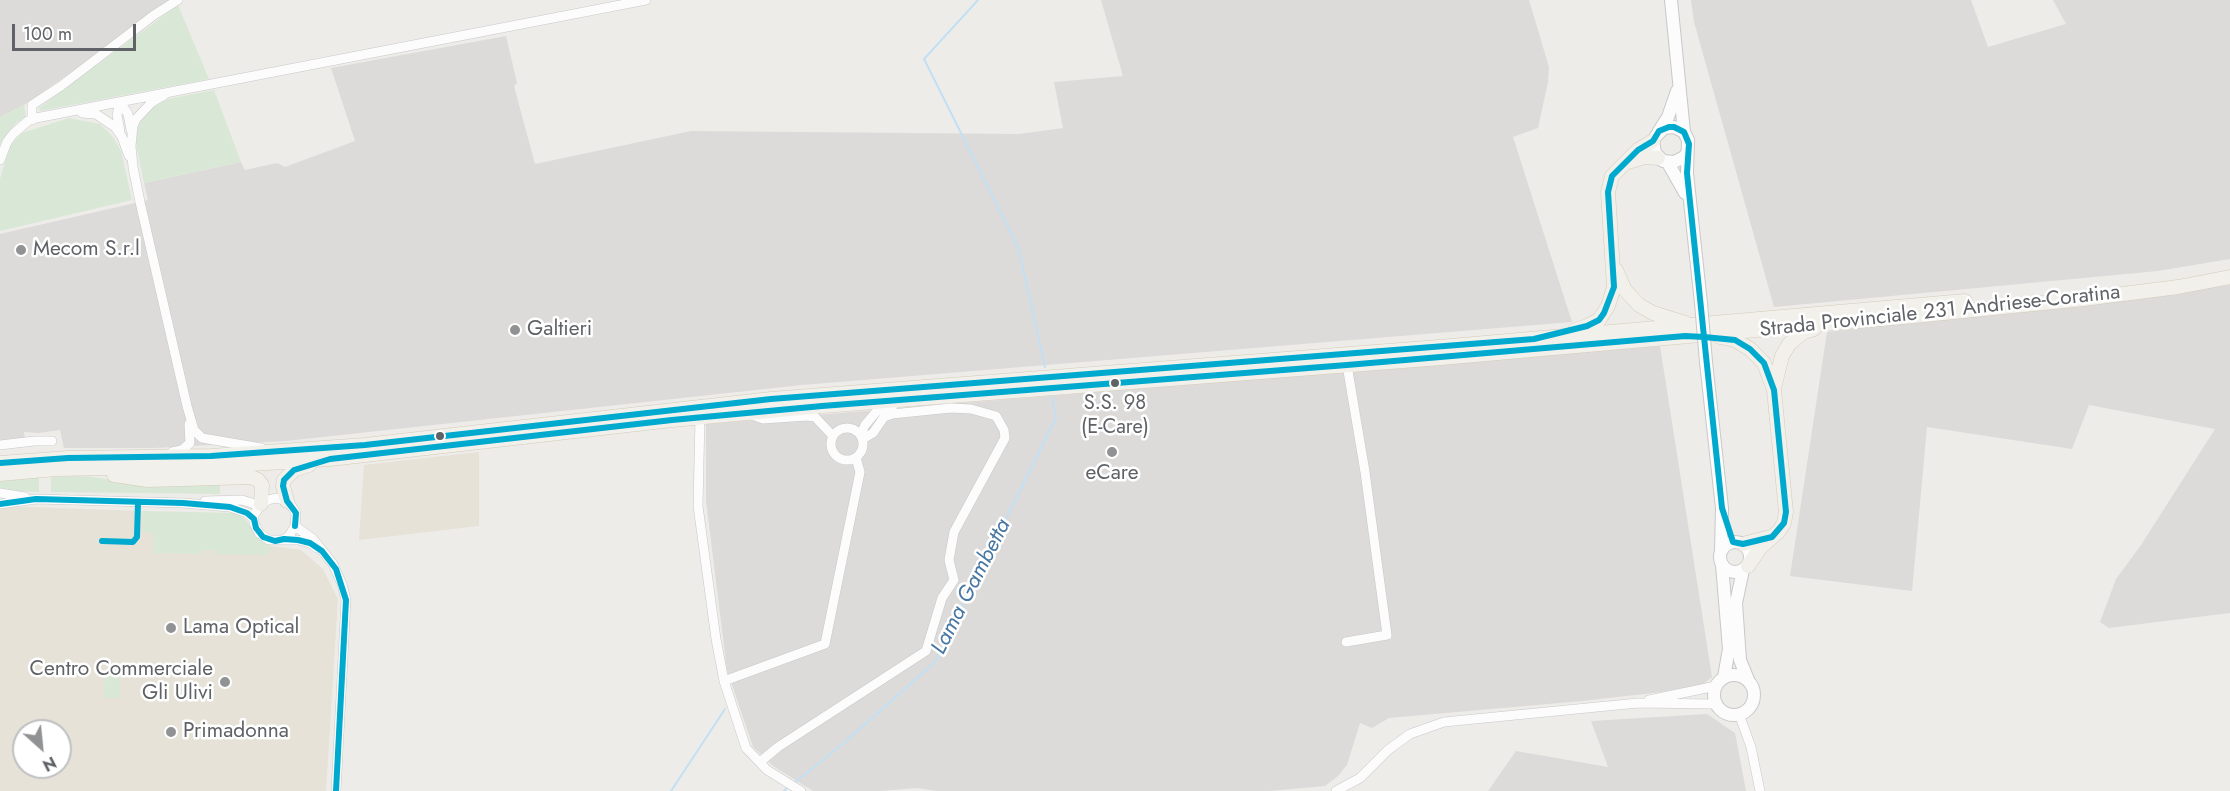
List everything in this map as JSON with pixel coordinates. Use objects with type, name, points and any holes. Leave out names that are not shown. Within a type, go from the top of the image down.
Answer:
[{"type":"main road","points":[[1671,0],[1684,132],[1689,144],[1687,153],[1690,203],[1722,508],[1720,561],[1728,649],[1720,682],[1714,695],[1716,704],[1725,713],[1739,714],[1745,711],[1753,700],[1754,694],[1740,660],[1736,603],[1745,568],[1751,556],[1747,547],[1738,543],[1722,508]]},
{"type":"main road","points":[[1679,84],[1668,117],[1656,136],[1654,153],[1678,178],[1690,203]]},
{"type":"main road","points":[[1534,339],[1582,328],[1599,320],[1608,306],[1614,287],[1608,192],[1612,177],[1623,163],[1656,136],[1674,127],[1684,132]]},
{"type":"main road","points":[[1623,163],[1644,157],[1679,161],[1687,153]]},
{"type":"main road","points":[[1614,264],[1625,290],[1639,305],[1689,331],[1735,340],[1750,349],[1764,363],[1774,390],[1786,512],[1784,523],[1745,568],[1731,572],[1722,565]]},
{"type":"main road","name":"Strada Provinciale 231 Andriese-Coratina","points":[[0,474],[76,469],[220,466],[330,459],[700,417],[924,397],[1347,365],[2230,276]]},
{"type":"main road","name":"Strada Provinciale 231 Andriese-Coratina","points":[[0,463],[286,452],[399,442],[771,399],[1534,339],[1839,322],[2095,297],[2178,287],[2230,276]]},
{"type":"main road","points":[[1774,390],[1782,356],[1790,344],[1804,332],[1839,322]]},
{"type":"main road","points":[[287,501],[283,486],[288,474],[330,459]]},
{"type":"main road","points":[[76,469],[148,480],[252,477],[262,485],[259,506]]},
{"type":"main road","points":[[1721,551],[1728,543],[1772,537]]},
{"type":"main road","points":[[1720,682],[1737,675],[1749,681]]},
{"type":"street","points":[[32,120],[32,105],[69,80],[154,15],[178,0]]},
{"type":"street","points":[[0,160],[13,134],[32,120],[174,90],[646,0]]},
{"type":"street","points":[[127,136],[144,109],[174,90]]},
{"type":"street","points":[[120,102],[128,114],[127,136],[133,167],[194,430],[202,438],[222,443],[286,452]]},
{"type":"street","points":[[63,113],[96,114],[127,136]]},
{"type":"street","points":[[1346,642],[1387,635],[1365,472],[1347,365]]},
{"type":"street","points":[[862,437],[857,430],[842,428],[833,436],[831,446],[839,457],[856,458],[863,449],[862,437],[865,425],[877,411],[886,406],[906,404],[924,397]]},
{"type":"street","points":[[157,457],[182,450],[190,443],[187,406]]},
{"type":"street","points":[[760,762],[778,747],[926,651],[942,598],[954,580],[949,560],[954,532],[1005,438],[1004,430],[996,416],[971,409],[951,408],[892,414],[885,417],[873,433],[862,437]]},
{"type":"street","points":[[744,413],[763,419],[815,417],[833,436]]},
{"type":"street","points":[[700,417],[698,506],[724,681],[746,748],[767,770],[794,787]]},
{"type":"street","points":[[0,445],[52,441]]},
{"type":"street","points":[[724,681],[825,644],[860,472],[856,458]]},
{"type":"street","points":[[0,494],[36,500]]},
{"type":"street","points":[[272,498],[287,501],[296,513],[296,526],[290,536],[274,541],[263,537],[256,528],[254,519],[259,506],[272,498]]},
{"type":"street","points":[[183,503],[232,499],[259,506]]},
{"type":"street","points":[[0,504],[36,500],[183,503],[230,507],[247,513],[254,519]]},
{"type":"street","points":[[296,526],[313,539],[336,569],[346,600],[336,791]]},
{"type":"street","points":[[284,539],[310,543],[322,551]]},
{"type":"street","points":[[1638,703],[1720,682]]},
{"type":"street","points":[[1336,791],[1360,777],[1388,750],[1410,734],[1444,722],[1638,703],[1716,704]]},
{"type":"street","points":[[1739,714],[1751,747],[1760,791]]},
{"type":"shaded area","points":[[0,0],[174,0],[24,105],[0,117]]},
{"type":"shaded area","points":[[1101,0],[1529,0],[1549,67],[1548,82],[1538,128],[1513,137],[1572,322],[802,385],[286,441],[154,448],[64,448],[60,430],[39,433],[24,432],[25,439],[0,441],[0,234],[148,200],[144,183],[241,162],[245,170],[277,163],[285,167],[355,141],[331,68],[506,36],[517,83],[514,86],[535,164],[691,131],[1019,134],[1063,128],[1054,82],[1123,76]]},
{"type":"shaded area","points":[[1691,0],[1971,0],[1988,47],[2066,24],[2053,0],[2230,0],[2230,259],[2158,271],[1774,307],[1694,22]]},
{"type":"shaded area","points":[[2230,285],[2230,613],[2109,628],[2100,622],[2116,579],[2141,545],[2215,429],[2089,405],[2072,449],[1927,427],[1912,591],[1790,576],[1827,332]]},
{"type":"shaded area","points":[[1660,346],[1712,677],[1702,685],[1582,701],[1389,718],[1372,728],[1360,723],[1347,765],[1325,786],[1270,791],[936,791],[918,788],[880,791],[813,791],[773,766],[753,747],[727,670],[706,501],[706,424]]},
{"type":"shaded area","points":[[479,452],[479,526],[359,540],[364,465]]},
{"type":"shaded area","points":[[0,507],[143,511],[249,525],[271,546],[301,550],[323,569],[338,599],[326,791],[0,791]]},
{"type":"shaded area","points":[[1707,714],[1735,733],[1746,791],[1488,791],[1516,751],[1608,767],[1591,721]]},
{"type":"green space","points":[[178,5],[209,79],[40,111],[39,108]]},
{"type":"green space","points":[[214,90],[241,162],[144,183],[136,144],[137,128],[146,113],[158,103],[168,99]]},
{"type":"green space","points":[[24,105],[26,117],[16,123],[0,145],[0,117]]},
{"type":"green space","points":[[69,118],[100,124],[113,137],[121,151],[132,200],[0,231],[0,179],[9,147],[22,133]]},
{"type":"green space","points":[[85,476],[149,485],[220,482],[220,494],[51,492],[51,477]]},
{"type":"green space","points":[[39,477],[39,492],[0,490],[0,481]]},
{"type":"green space","points":[[143,511],[237,513],[247,521],[257,538],[271,546],[268,555],[216,554],[216,550],[202,550],[202,554],[153,553],[153,532],[143,532]]},
{"type":"green space","points":[[105,670],[120,670],[120,698],[104,698]]},
{"type":"waterway","name":"Lama Gambetta","points":[[978,0],[924,59],[1018,247],[1045,367]]},
{"type":"waterway","name":"Lama Gambetta","points":[[794,783],[844,743],[935,662],[1056,418],[1052,397]]},
{"type":"waterway","points":[[671,791],[725,709]]},
{"type":"waterway","name":"Lama Gambetta","points":[[784,791],[789,786]]},
{"type":"transit line","points":[[0,463],[68,458],[211,456],[365,445],[771,399],[1534,339],[1587,326],[1599,320],[1604,313],[1614,287],[1608,192],[1612,176],[1638,150],[1653,141],[1659,131],[1669,127],[1684,132],[1689,144],[1687,173],[1704,337]]},
{"type":"transit line","points":[[295,526],[296,513],[287,501],[283,486],[284,480],[294,470],[330,459],[672,420],[822,406],[1685,336],[1704,337]]},
{"type":"transit line","points":[[1704,337],[1735,340],[1750,349],[1764,363],[1774,390],[1786,512],[1784,523],[1772,537],[1743,544],[1733,542],[1722,508],[1704,337]]},
{"type":"transit line","points":[[0,504],[36,499],[183,503],[230,507],[247,513],[254,519],[256,528],[263,537],[275,541],[298,540],[310,543],[322,551],[336,569],[346,600],[336,791]]},
{"type":"transit line","points":[[102,541],[133,542],[137,537],[138,502]]},
{"type":"place","name":"Mecom S.r.l","points":[[21,250]]},
{"type":"place","name":"Galtieri","points":[[515,330]]},
{"type":"place","name":"S.S. 98 (E-Care)","points":[[1115,383]]},
{"type":"place","name":"eCare","points":[[1112,452]]},
{"type":"place","name":"Lama Optical","points":[[171,628]]},
{"type":"place","name":"Centro Commerciale Gli Ulivi","points":[[225,682]]},
{"type":"place","name":"Primadonna","points":[[171,732]]}]
